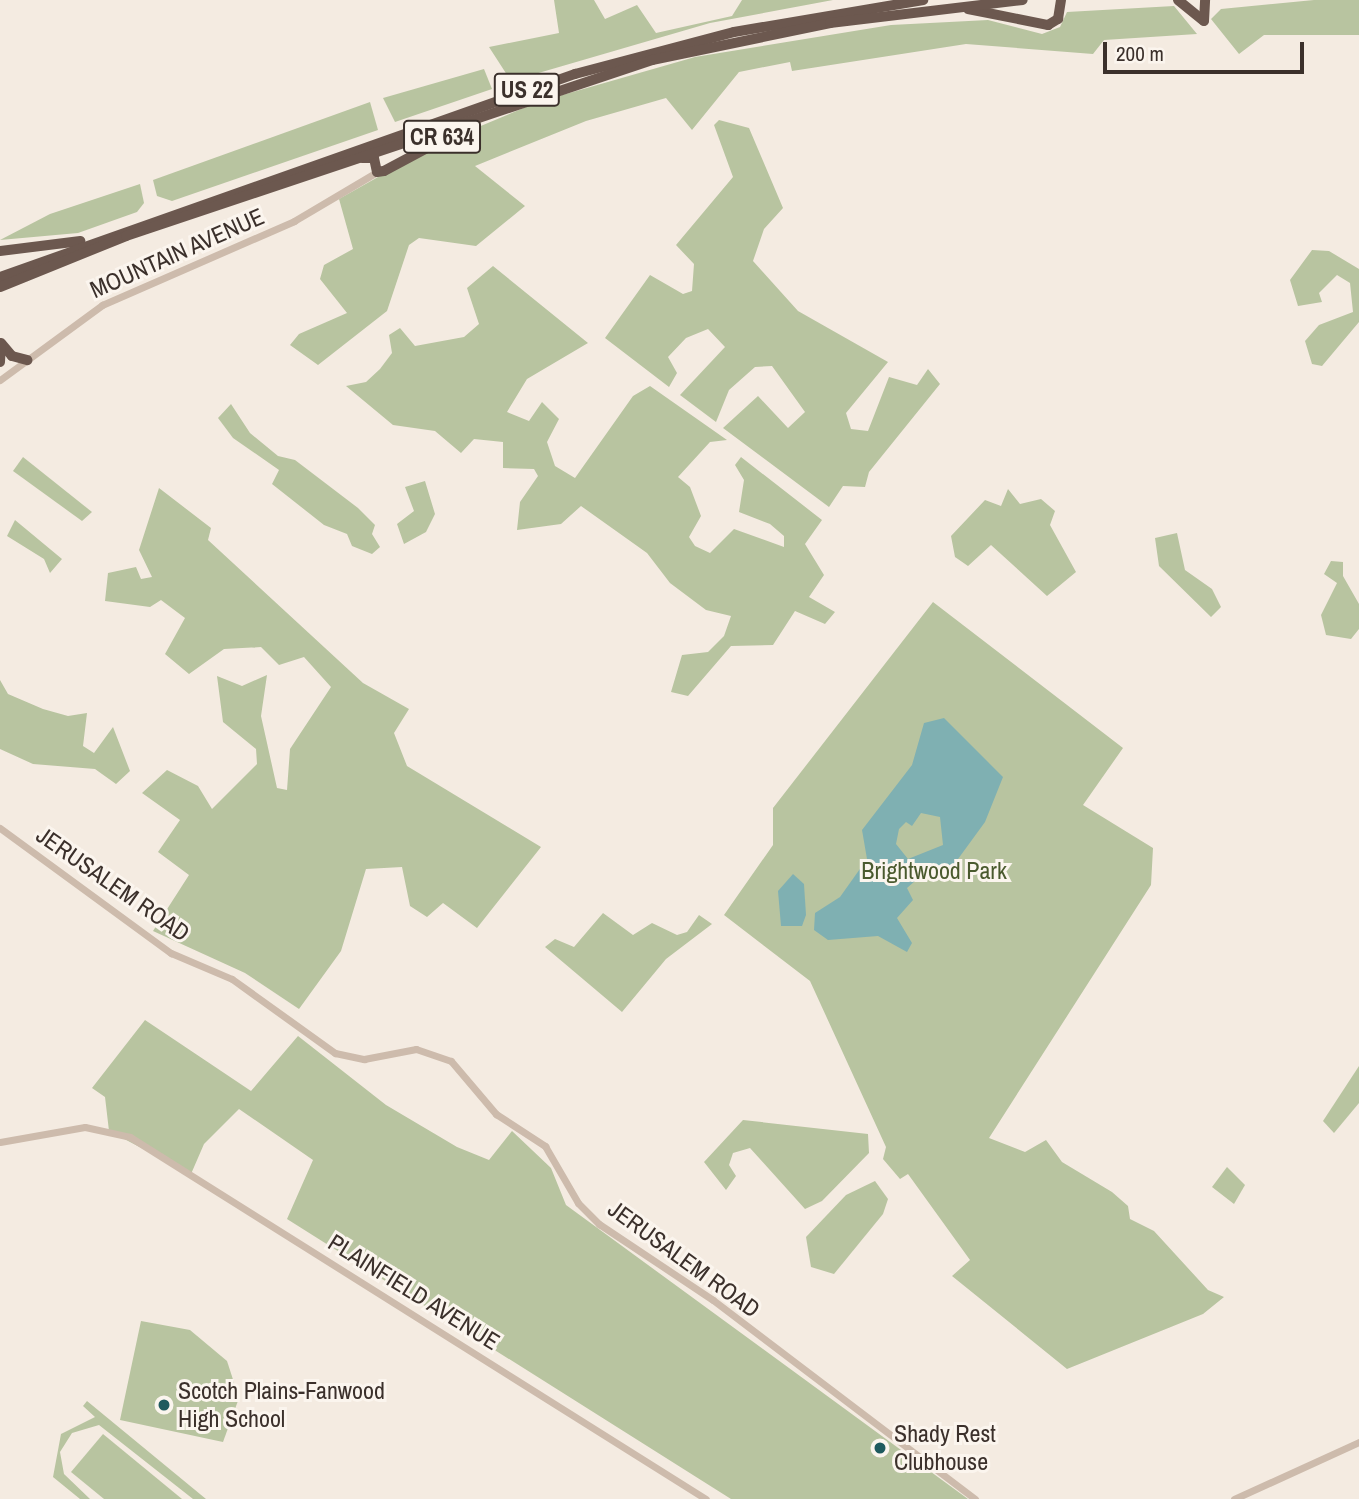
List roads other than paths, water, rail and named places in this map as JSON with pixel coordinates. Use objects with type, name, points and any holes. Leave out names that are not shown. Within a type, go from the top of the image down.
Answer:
[{"type":"highway","name":"US 22","points":[[0,277],[91,240],[634,56],[778,23],[923,0]]},
{"type":"highway","name":"US 22","points":[[0,287],[509,105],[736,41],[947,7],[1023,0]]},
{"type":"highway","points":[[947,7],[1048,25],[1058,19],[1061,0]]},
{"type":"highway","points":[[1178,0],[1204,21],[1205,0]]},
{"type":"highway","name":"CR 634","points":[[354,159],[374,158],[377,172],[509,105]]},
{"type":"highway","points":[[0,251],[91,240]]},
{"type":"highway","points":[[1,339],[12,356],[27,360]]},
{"type":"highway","points":[[0,362],[1,339]]},
{"type":"street","name":"MOUNTAIN AVENUE","points":[[0,380],[112,300],[283,226],[377,172]]},
{"type":"street","name":"JERUSALEM ROAD","points":[[0,828],[171,953],[232,979],[335,1053],[364,1059],[416,1049],[451,1061],[496,1114],[545,1146],[578,1203],[599,1224],[713,1300],[975,1499]]},
{"type":"street","name":"PLAINFIELD AVENUE","points":[[0,1142],[50,1129],[97,1128],[147,1146],[706,1499]]},
{"type":"street","points":[[1234,1499],[1359,1442]]},
{"type":"water","points":[[944,718],[1003,777],[985,822],[942,881],[924,873],[907,888],[913,900],[897,918],[912,943],[907,952],[878,936],[828,940],[814,930],[815,913],[840,897],[867,859],[862,830],[912,765],[924,723]],"holes":[[[921,813],[940,817],[943,845],[908,859],[896,844],[899,829],[906,822],[912,826]]]},
{"type":"water","points":[[793,874],[804,884],[806,915],[802,926],[781,926],[778,891]]},
{"type":"place","name":"Scotch Plains-Fanwood High School","points":[[164,1405]]},
{"type":"place","name":"Shady Rest Clubhouse","points":[[880,1448]]},
{"type":"park label","name":"Brightwood Park","points":[[934,871]]}]
